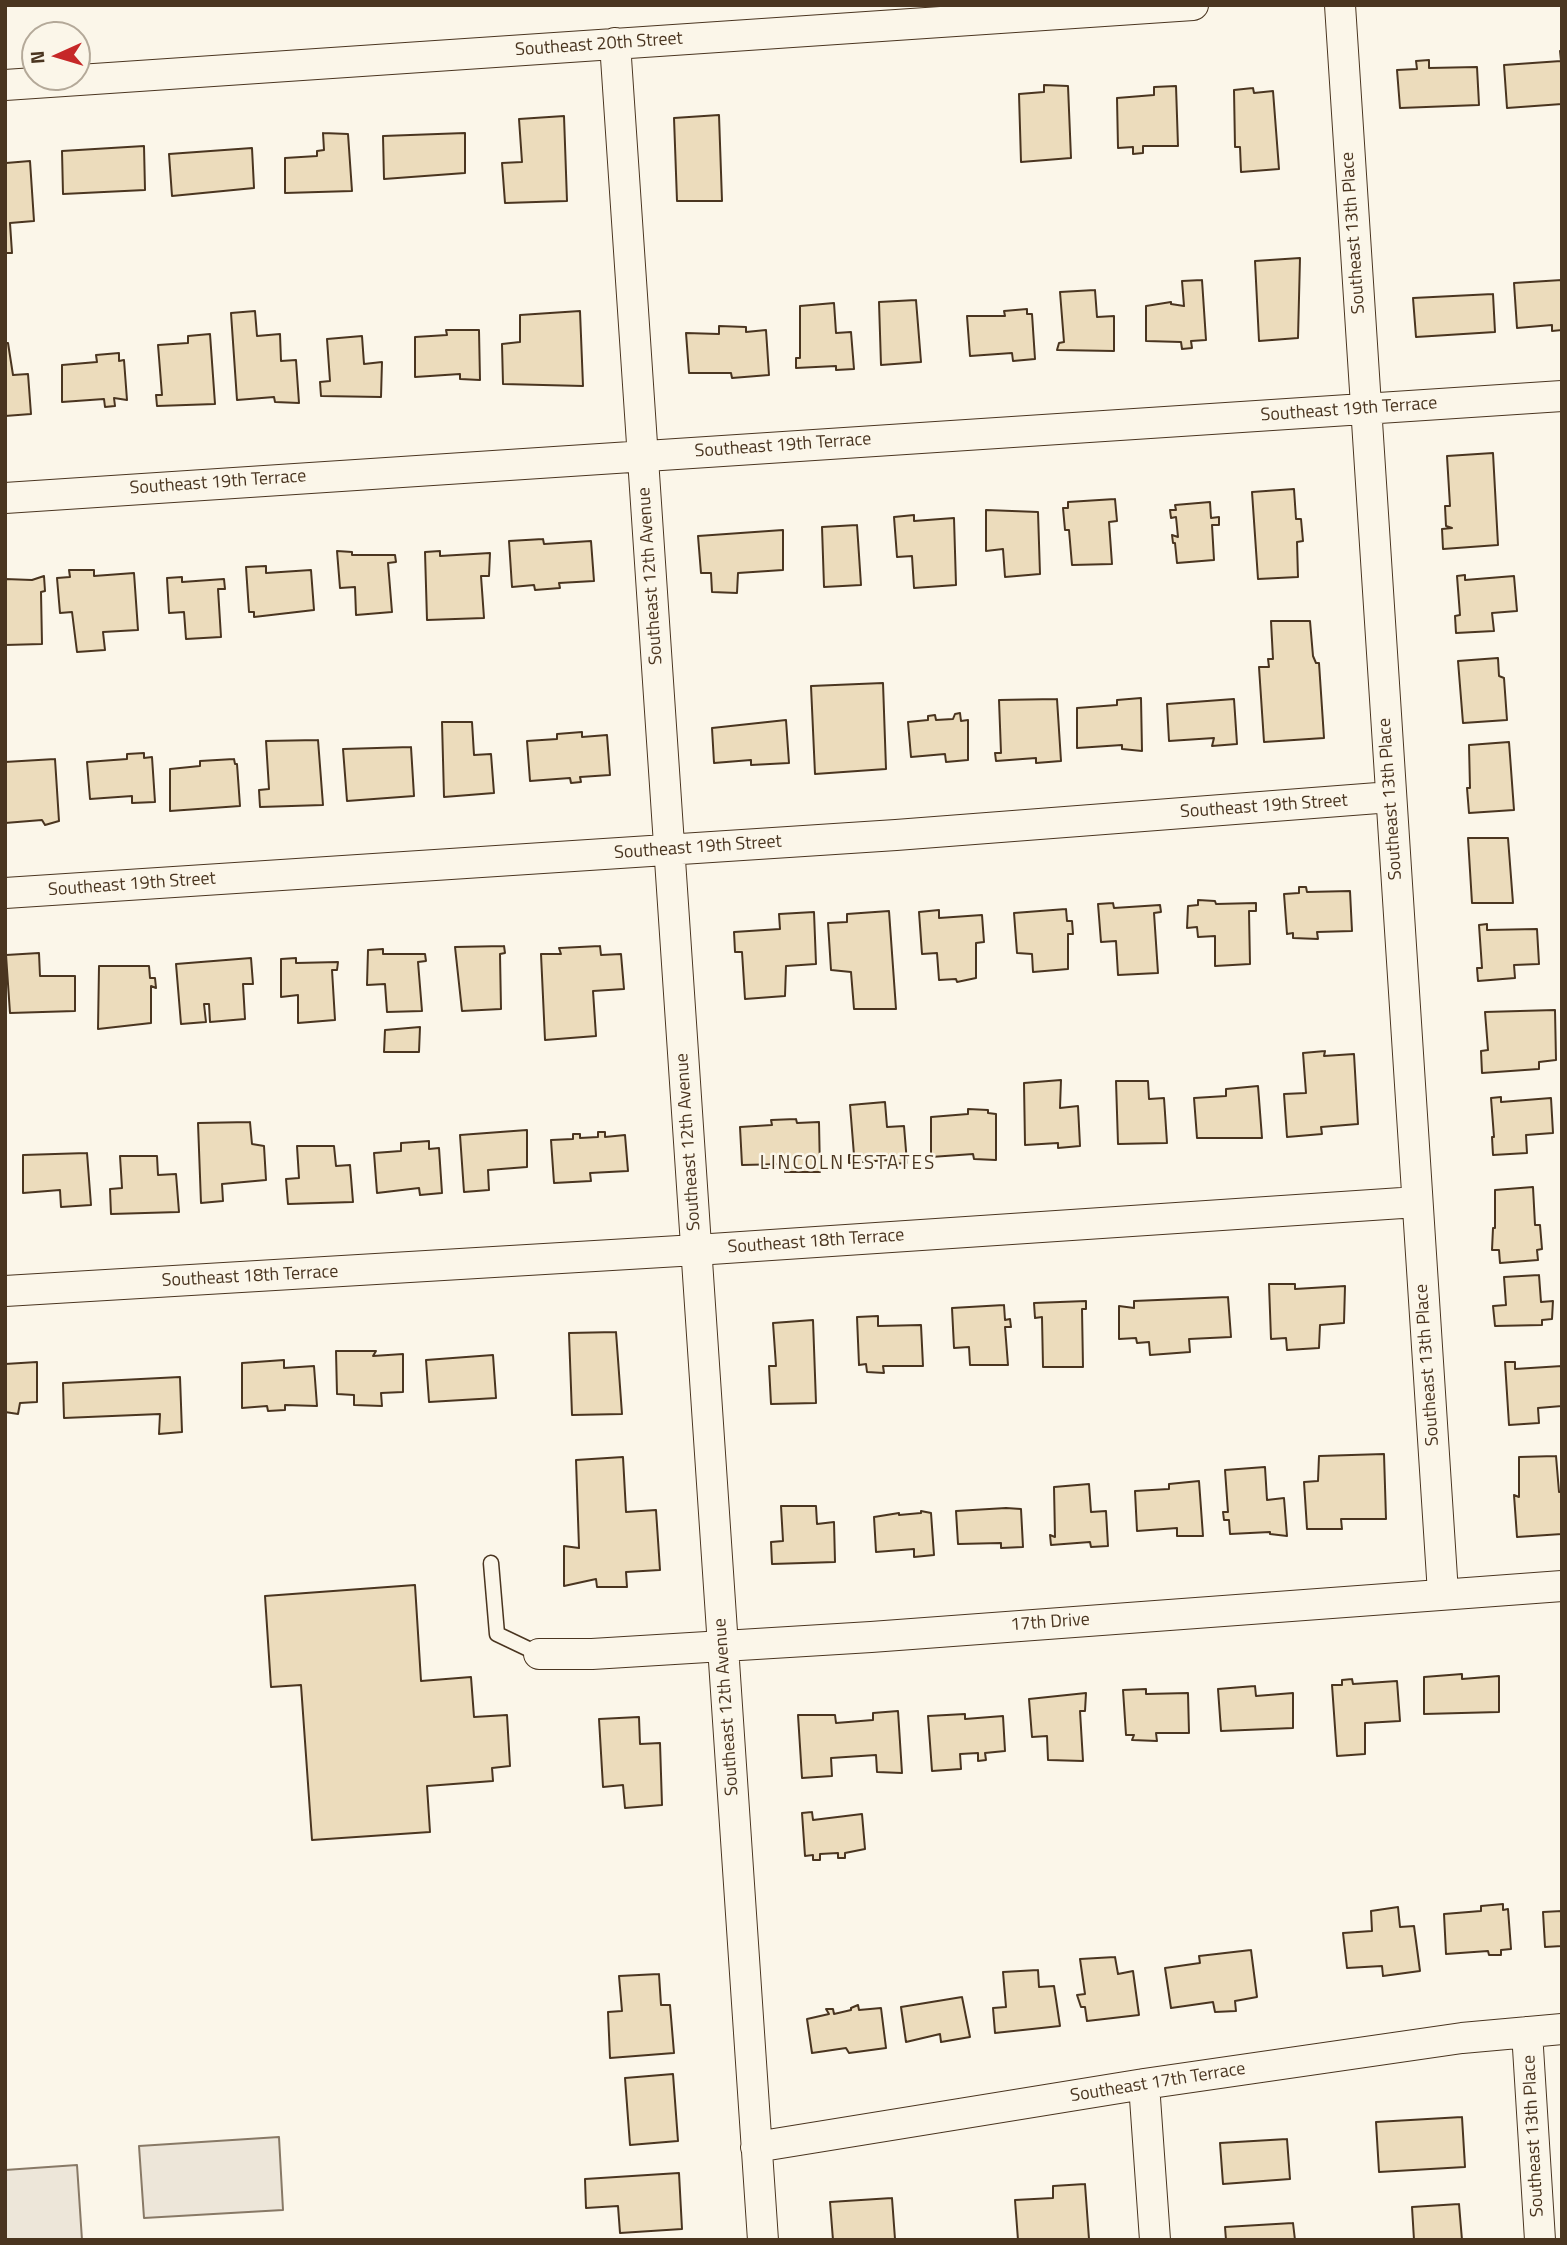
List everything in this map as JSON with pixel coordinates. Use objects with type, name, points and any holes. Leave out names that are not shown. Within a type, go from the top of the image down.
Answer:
[{"type":"street","name":"Southeast 20th Street","points":[[5,85],[1193,5]]},
{"type":"street","name":"Southeast 13th Place","points":[[1339,5],[1443,1593]]},
{"type":"street","name":"Southeast 12th Avenue","points":[[615,43],[763,2240]]},
{"type":"street","name":"Southeast 19th Terrace","points":[[5,498],[1562,396]]},
{"type":"street","name":"Southeast 19th Street","points":[[5,893],[896,835],[1391,797]]},
{"type":"street","name":"Southeast 18th Terrace","points":[[5,1291],[696,1250],[1417,1202]]},
{"type":"street","name":"17th Drive","points":[[539,1654],[592,1654],[871,1637],[1562,1586]]},
{"type":"street","name":"Southeast 17th Terrace","points":[[756,2147],[1144,2084],[1462,2038],[1562,2029]]},
{"type":"street","name":"Southeast 13th Place","points":[[1527,2032],[1540,2240]]},
{"type":"street","points":[[1144,2084],[1155,2240]]},
{"type":"lane","points":[[491,1563],[497,1634],[539,1654]]},
{"type":"shaded area","points":[[279,2137],[283,2210],[144,2218],[139,2146]]},
{"type":"shaded area","points":[[77,2165],[82,2240],[5,2240],[5,2170]]},
{"type":"building","points":[[1562,51],[1562,104],[1507,108],[1504,65],[1561,61]]},
{"type":"building","points":[[1429,60],[1429,68],[1477,67],[1479,105],[1400,108],[1397,70],[1417,69],[1416,61]]},
{"type":"building","points":[[1044,85],[1068,86],[1071,158],[1021,162],[1019,94],[1044,92]]},
{"type":"building","points":[[1176,86],[1178,146],[1143,146],[1143,153],[1133,154],[1133,147],[1118,148],[1117,98],[1154,95],[1154,87]]},
{"type":"building","points":[[1253,88],[1254,93],[1273,91],[1279,169],[1241,172],[1240,147],[1235,147],[1234,90]]},
{"type":"building","points":[[719,115],[722,201],[677,201],[674,118]]},
{"type":"building","points":[[564,116],[567,201],[505,203],[502,163],[522,162],[519,119]]},
{"type":"building","points":[[323,133],[348,134],[352,191],[285,193],[285,158],[317,156],[317,151],[324,150]]},
{"type":"building","points":[[465,133],[465,173],[384,179],[383,136]]},
{"type":"building","points":[[144,146],[145,190],[63,194],[62,151]]},
{"type":"building","points":[[252,148],[254,188],[172,196],[169,154]]},
{"type":"building","points":[[30,161],[34,221],[10,223],[12,253],[5,253],[6,163]]},
{"type":"building","points":[[1300,258],[1298,338],[1259,341],[1255,261]]},
{"type":"building","points":[[1202,280],[1206,340],[1191,341],[1192,348],[1182,349],[1181,342],[1146,341],[1146,306],[1171,302],[1184,306],[1182,281]]},
{"type":"building","points":[[1562,280],[1562,330],[1552,331],[1552,325],[1517,328],[1514,283]]},
{"type":"building","points":[[1095,290],[1097,317],[1114,316],[1114,351],[1057,350],[1059,343],[1064,342],[1060,292]]},
{"type":"building","points":[[1493,294],[1495,332],[1416,337],[1413,298]]},
{"type":"building","points":[[916,300],[921,362],[881,365],[879,302]]},
{"type":"building","points":[[834,303],[836,333],[851,332],[854,369],[836,370],[836,366],[796,368],[796,358],[800,358],[800,306]]},
{"type":"building","points":[[1027,309],[1027,314],[1032,314],[1035,359],[1013,361],[1012,353],[970,356],[967,316],[1005,316],[1004,311]]},
{"type":"building","points":[[255,311],[257,336],[280,334],[281,361],[296,360],[299,403],[275,402],[274,397],[237,400],[231,313]]},
{"type":"building","points":[[580,311],[583,386],[503,384],[502,344],[520,342],[520,315]]},
{"type":"building","points":[[719,326],[746,327],[746,332],[766,330],[769,375],[732,378],[731,373],[689,373],[686,333],[719,334]]},
{"type":"building","points":[[446,330],[479,330],[480,380],[460,379],[460,374],[415,377],[415,337],[447,335]]},
{"type":"building","points":[[210,334],[215,404],[157,406],[156,395],[162,395],[158,345],[188,343],[188,336]]},
{"type":"building","points":[[362,336],[364,364],[382,362],[381,397],[321,396],[320,382],[330,381],[327,339]]},
{"type":"building","points":[[5,343],[8,343],[13,375],[28,374],[31,414],[5,416]]},
{"type":"building","points":[[119,353],[119,361],[124,360],[127,400],[114,398],[115,406],[105,407],[104,399],[62,402],[62,365],[97,362],[96,355]]},
{"type":"building","points":[[1493,453],[1498,545],[1443,549],[1442,529],[1452,528],[1446,526],[1445,506],[1450,506],[1447,456]]},
{"type":"building","points":[[1294,489],[1296,519],[1301,519],[1303,541],[1297,542],[1298,577],[1258,579],[1252,492]]},
{"type":"building","points":[[1115,499],[1117,521],[1109,522],[1112,564],[1072,565],[1069,530],[1065,530],[1063,508],[1068,508],[1068,502]]},
{"type":"building","points":[[1210,502],[1211,518],[1219,517],[1219,525],[1212,525],[1214,560],[1177,563],[1172,535],[1178,537],[1176,517],[1171,518],[1170,510],[1176,510],[1175,505]]},
{"type":"building","points":[[986,510],[1038,512],[1040,574],[1005,577],[1003,549],[986,551]]},
{"type":"building","points":[[914,515],[914,521],[954,518],[956,585],[914,588],[912,556],[897,557],[894,517]]},
{"type":"building","points":[[857,525],[861,585],[824,587],[822,527]]},
{"type":"building","points":[[783,530],[783,570],[738,573],[737,593],[712,592],[711,573],[701,573],[698,536]]},
{"type":"building","points":[[543,539],[544,544],[591,541],[594,581],[559,583],[560,588],[535,590],[534,585],[512,587],[509,541]]},
{"type":"building","points":[[337,551],[352,552],[352,555],[395,555],[396,562],[388,563],[392,612],[356,615],[355,587],[340,588]]},
{"type":"building","points":[[440,551],[440,556],[490,553],[489,576],[481,576],[484,618],[427,620],[425,552]]},
{"type":"building","points":[[266,566],[266,573],[311,570],[314,610],[254,617],[254,612],[249,612],[246,567]]},
{"type":"building","points":[[69,570],[94,570],[94,576],[134,573],[138,630],[103,632],[105,650],[77,652],[72,612],[60,613],[57,578],[70,577]]},
{"type":"building","points":[[1465,575],[1465,580],[1514,576],[1517,611],[1492,613],[1494,631],[1456,633],[1455,616],[1460,615],[1457,576]]},
{"type":"building","points":[[44,576],[45,591],[41,592],[42,644],[5,645],[5,579],[32,580]]},
{"type":"building","points":[[182,577],[182,582],[224,579],[225,589],[218,589],[221,637],[186,639],[184,612],[169,613],[167,578]]},
{"type":"building","points":[[1271,621],[1310,621],[1313,656],[1316,663],[1319,663],[1324,738],[1264,742],[1259,667],[1269,667],[1268,659],[1273,659]]},
{"type":"building","points":[[1498,658],[1499,676],[1504,678],[1507,720],[1463,723],[1458,661]]},
{"type":"building","points":[[883,683],[886,769],[815,774],[811,686]]},
{"type":"building","points":[[1141,698],[1142,751],[1122,749],[1122,745],[1077,748],[1077,708],[1117,705],[1117,700]]},
{"type":"building","points":[[1057,699],[1061,761],[1036,763],[1036,758],[996,761],[995,753],[1001,753],[999,700]]},
{"type":"building","points":[[1234,699],[1237,744],[1212,746],[1214,738],[1169,741],[1167,704]]},
{"type":"building","points":[[960,713],[961,721],[968,720],[968,760],[946,762],[945,754],[911,757],[908,722],[928,720],[928,716],[935,715],[936,720],[953,719],[955,714]]},
{"type":"building","points":[[786,720],[789,763],[751,765],[751,760],[714,763],[712,728]]},
{"type":"building","points":[[442,722],[472,722],[474,755],[491,754],[494,793],[444,797]]},
{"type":"building","points":[[582,732],[582,737],[607,735],[610,775],[580,777],[581,782],[571,783],[570,778],[530,781],[527,741],[557,739],[557,734]]},
{"type":"building","points":[[318,740],[323,805],[260,807],[259,790],[269,789],[266,741]]},
{"type":"building","points":[[1509,742],[1514,810],[1469,813],[1469,745]]},
{"type":"building","points":[[411,747],[414,796],[347,801],[343,749]]},
{"type":"building","points":[[144,753],[144,758],[152,757],[155,802],[132,803],[132,796],[90,799],[87,762],[127,759],[127,754]]},
{"type":"building","points":[[55,759],[59,821],[45,825],[42,820],[5,823],[5,762]]},
{"type":"building","points":[[234,759],[237,764],[240,806],[170,811],[170,769],[200,766],[200,761]]},
{"type":"building","points":[[1468,838],[1508,838],[1513,903],[1472,903]]},
{"type":"building","points":[[1299,887],[1306,887],[1307,892],[1350,891],[1352,931],[1317,932],[1318,939],[1293,938],[1293,933],[1287,934],[1284,894],[1299,893]]},
{"type":"building","points":[[1198,900],[1215,901],[1216,904],[1256,903],[1256,911],[1249,911],[1250,964],[1215,966],[1215,936],[1198,937],[1197,927],[1187,928],[1188,906],[1198,905]]},
{"type":"building","points":[[1113,903],[1114,908],[1160,905],[1161,912],[1154,913],[1158,973],[1118,975],[1116,941],[1101,942],[1098,904]]},
{"type":"building","points":[[1066,909],[1067,921],[1072,921],[1073,934],[1068,934],[1068,969],[1033,972],[1032,954],[1017,953],[1014,913]]},
{"type":"building","points":[[939,910],[939,918],[982,915],[984,942],[976,943],[976,978],[957,982],[956,979],[939,980],[937,953],[922,954],[919,912]]},
{"type":"building","points":[[889,911],[896,1009],[854,1009],[851,972],[831,970],[828,923],[847,922],[847,914]]},
{"type":"building","points":[[814,912],[816,964],[786,966],[785,996],[745,999],[742,952],[735,952],[734,932],[780,929],[779,914]]},
{"type":"building","points":[[1487,924],[1487,930],[1537,929],[1539,964],[1514,965],[1515,978],[1478,981],[1477,968],[1482,968],[1479,925]]},
{"type":"building","points":[[504,946],[505,953],[500,954],[501,1009],[462,1011],[455,947]]},
{"type":"building","points":[[600,946],[601,955],[621,954],[624,989],[593,991],[596,1036],[545,1040],[541,954],[561,954],[559,948]]},
{"type":"building","points":[[383,949],[383,954],[425,954],[426,961],[418,962],[422,1011],[387,1012],[385,984],[367,985],[368,950]]},
{"type":"building","points":[[39,953],[40,976],[75,976],[75,1011],[10,1013],[6,955]]},
{"type":"building","points":[[251,958],[253,984],[243,984],[245,1019],[210,1022],[209,1004],[204,1004],[206,1022],[181,1024],[176,964]]},
{"type":"building","points":[[296,958],[296,963],[338,962],[337,970],[332,970],[335,1020],[298,1023],[298,995],[281,997],[281,959]]},
{"type":"building","points":[[99,966],[149,966],[150,978],[155,978],[156,988],[151,986],[151,1023],[98,1029]]},
{"type":"building","points":[[1555,1010],[1556,1060],[1539,1062],[1539,1069],[1482,1073],[1481,1051],[1488,1050],[1485,1012]]},
{"type":"building","points":[[420,1027],[419,1052],[384,1052],[385,1030]]},
{"type":"building","points":[[1325,1051],[1324,1056],[1354,1054],[1358,1124],[1321,1127],[1322,1134],[1287,1137],[1284,1094],[1306,1093],[1303,1053]]},
{"type":"building","points":[[1061,1080],[1060,1108],[1078,1106],[1080,1146],[1058,1148],[1058,1143],[1025,1145],[1024,1083]]},
{"type":"building","points":[[1116,1081],[1148,1081],[1149,1099],[1164,1098],[1167,1143],[1118,1144]]},
{"type":"building","points":[[1258,1086],[1262,1138],[1197,1138],[1194,1098],[1226,1096],[1226,1089]]},
{"type":"building","points":[[1501,1097],[1501,1102],[1551,1098],[1553,1133],[1526,1135],[1527,1153],[1493,1155],[1491,1098]]},
{"type":"building","points":[[885,1102],[887,1127],[904,1126],[907,1163],[890,1164],[889,1160],[849,1163],[849,1155],[854,1155],[850,1105]]},
{"type":"building","points":[[968,1109],[988,1110],[988,1113],[996,1114],[996,1160],[974,1159],[973,1154],[931,1157],[931,1117],[968,1114]]},
{"type":"building","points":[[796,1119],[797,1123],[819,1122],[820,1172],[785,1172],[785,1164],[742,1165],[740,1127],[772,1125],[771,1120]]},
{"type":"building","points":[[250,1122],[252,1144],[264,1146],[266,1180],[222,1184],[223,1201],[201,1203],[198,1123]]},
{"type":"building","points":[[527,1130],[527,1167],[488,1170],[489,1190],[464,1192],[460,1135]]},
{"type":"building","points":[[598,1132],[605,1132],[605,1137],[625,1135],[628,1171],[590,1173],[591,1181],[554,1183],[551,1140],[573,1139],[573,1134],[580,1134],[580,1138],[598,1137]]},
{"type":"building","points":[[429,1141],[429,1149],[439,1148],[442,1193],[420,1195],[419,1188],[377,1193],[374,1153],[401,1151],[401,1143]]},
{"type":"building","points":[[297,1146],[334,1146],[336,1166],[350,1165],[353,1202],[288,1204],[286,1179],[299,1178]]},
{"type":"building","points":[[87,1153],[91,1205],[61,1207],[60,1190],[23,1193],[23,1155]]},
{"type":"building","points":[[120,1156],[157,1156],[158,1175],[176,1174],[179,1212],[111,1214],[110,1189],[122,1188]]},
{"type":"building","points":[[1533,1187],[1535,1225],[1540,1225],[1542,1249],[1537,1250],[1538,1260],[1500,1263],[1499,1250],[1492,1250],[1495,1190]]},
{"type":"building","points":[[1539,1275],[1541,1302],[1553,1301],[1552,1319],[1542,1320],[1542,1325],[1495,1326],[1493,1306],[1506,1305],[1504,1277]]},
{"type":"building","points":[[1269,1284],[1295,1284],[1295,1289],[1345,1286],[1344,1323],[1320,1325],[1319,1348],[1287,1350],[1286,1338],[1271,1339]]},
{"type":"building","points":[[1228,1297],[1231,1337],[1189,1339],[1190,1352],[1150,1355],[1149,1342],[1137,1343],[1136,1338],[1119,1339],[1119,1306],[1134,1308],[1134,1301]]},
{"type":"building","points":[[1086,1301],[1086,1309],[1082,1309],[1083,1367],[1043,1367],[1042,1317],[1035,1318],[1034,1303]]},
{"type":"building","points":[[1004,1305],[1005,1320],[1010,1319],[1011,1327],[1005,1327],[1008,1365],[970,1365],[969,1347],[954,1348],[952,1308]]},
{"type":"building","points":[[878,1316],[878,1326],[921,1325],[923,1366],[883,1366],[884,1373],[867,1372],[866,1364],[859,1365],[857,1317]]},
{"type":"building","points":[[813,1320],[816,1403],[771,1404],[769,1366],[776,1366],[773,1323]]},
{"type":"building","points":[[616,1332],[622,1414],[572,1415],[569,1333]]},
{"type":"building","points":[[336,1351],[376,1351],[373,1356],[403,1354],[403,1392],[381,1393],[382,1406],[354,1405],[354,1395],[337,1394]]},
{"type":"building","points":[[493,1355],[496,1398],[429,1402],[426,1360]]},
{"type":"building","points":[[284,1360],[284,1368],[314,1366],[317,1406],[285,1405],[285,1410],[268,1411],[267,1406],[242,1408],[242,1363]]},
{"type":"building","points":[[37,1362],[37,1402],[20,1403],[18,1414],[5,1412],[5,1364]]},
{"type":"building","points":[[1505,1362],[1515,1362],[1515,1369],[1562,1366],[1562,1406],[1538,1408],[1539,1423],[1509,1425]]},
{"type":"building","points":[[180,1377],[182,1432],[159,1434],[160,1414],[64,1418],[63,1383]]},
{"type":"building","points":[[1384,1454],[1386,1519],[1341,1519],[1342,1529],[1307,1529],[1304,1482],[1318,1481],[1319,1456]]},
{"type":"building","points":[[1556,1456],[1559,1492],[1562,1492],[1562,1534],[1517,1537],[1514,1495],[1519,1497],[1519,1457]]},
{"type":"building","points":[[623,1457],[626,1512],[656,1510],[660,1570],[626,1572],[627,1587],[597,1587],[596,1579],[564,1586],[564,1546],[579,1548],[576,1460]]},
{"type":"building","points":[[1265,1467],[1267,1500],[1284,1498],[1287,1536],[1270,1532],[1230,1534],[1229,1520],[1224,1520],[1223,1512],[1228,1512],[1225,1470]]},
{"type":"building","points":[[1199,1481],[1203,1536],[1177,1536],[1177,1528],[1137,1531],[1135,1491],[1169,1489],[1169,1484]]},
{"type":"building","points":[[1089,1484],[1091,1512],[1106,1511],[1108,1546],[1091,1547],[1090,1542],[1051,1545],[1050,1535],[1055,1537],[1054,1487]]},
{"type":"building","points":[[781,1506],[816,1506],[817,1524],[834,1522],[835,1562],[772,1564],[771,1542],[783,1541]]},
{"type":"building","points":[[1021,1509],[1023,1547],[1001,1548],[1001,1543],[958,1544],[956,1511]]},
{"type":"building","points":[[921,1511],[931,1513],[934,1555],[914,1557],[914,1549],[876,1552],[874,1517]]},
{"type":"building","points":[[415,1585],[421,1681],[471,1677],[474,1717],[507,1715],[510,1766],[492,1768],[493,1781],[427,1786],[430,1832],[312,1840],[301,1685],[271,1687],[265,1596]]},
{"type":"building","points":[[1462,1674],[1462,1679],[1499,1676],[1499,1712],[1424,1714],[1424,1677]]},
{"type":"building","points":[[1352,1679],[1353,1684],[1397,1681],[1400,1721],[1365,1723],[1365,1754],[1337,1756],[1332,1685],[1342,1685],[1342,1680]]},
{"type":"building","points":[[1255,1686],[1256,1696],[1293,1693],[1293,1728],[1221,1731],[1218,1689]]},
{"type":"building","points":[[1146,1689],[1146,1694],[1188,1693],[1189,1733],[1156,1733],[1157,1741],[1132,1740],[1134,1735],[1126,1735],[1123,1690]]},
{"type":"building","points":[[1086,1693],[1085,1711],[1080,1711],[1083,1761],[1048,1760],[1047,1736],[1032,1737],[1029,1699]]},
{"type":"building","points":[[898,1711],[902,1773],[877,1772],[876,1755],[831,1758],[832,1776],[802,1778],[798,1715],[835,1715],[836,1723],[873,1720],[873,1713]]},
{"type":"building","points":[[965,1714],[965,1719],[1003,1716],[1005,1751],[985,1753],[986,1760],[978,1761],[978,1753],[960,1754],[961,1769],[932,1771],[928,1716]]},
{"type":"building","points":[[639,1717],[640,1744],[660,1743],[662,1805],[625,1808],[623,1785],[603,1787],[599,1719]]},
{"type":"building","points":[[812,1812],[813,1820],[862,1814],[865,1849],[845,1853],[845,1858],[838,1858],[838,1853],[820,1854],[820,1860],[813,1860],[813,1855],[805,1856],[802,1813]]},
{"type":"building","points":[[1503,1904],[1503,1910],[1508,1909],[1511,1949],[1501,1950],[1501,1955],[1489,1955],[1488,1951],[1446,1954],[1444,1914],[1481,1911],[1481,1906]]},
{"type":"building","points":[[1398,1907],[1400,1927],[1414,1926],[1420,1971],[1383,1976],[1382,1966],[1347,1968],[1343,1933],[1372,1931],[1371,1911]]},
{"type":"building","points":[[1562,1911],[1562,1946],[1545,1947],[1543,1912]]},
{"type":"building","points":[[1251,1950],[1257,1997],[1235,2001],[1236,2011],[1215,2012],[1213,2002],[1171,2008],[1165,1968],[1200,1963],[1199,1956]]},
{"type":"building","points":[[1115,1957],[1118,1974],[1133,1971],[1139,2015],[1087,2021],[1085,2007],[1081,2007],[1077,1995],[1085,1994],[1080,1959]]},
{"type":"building","points":[[1038,1970],[1039,1987],[1054,1986],[1060,2026],[995,2033],[993,2008],[1006,2007],[1003,1972]]},
{"type":"building","points":[[659,1974],[661,2005],[670,2005],[674,2053],[610,2058],[608,2012],[622,2011],[619,1976]]},
{"type":"building","points":[[962,1997],[970,2037],[941,2042],[940,2034],[906,2042],[901,2007]]},
{"type":"building","points":[[858,2005],[859,2010],[881,2008],[886,2048],[849,2053],[846,2048],[812,2053],[807,2019],[829,2014],[826,2009],[833,2009],[834,2014],[851,2010]]},
{"type":"building","points":[[673,2074],[678,2141],[630,2145],[625,2078]]},
{"type":"building","points":[[1462,2117],[1465,2167],[1379,2172],[1376,2122]]},
{"type":"building","points":[[1287,2139],[1290,2179],[1223,2184],[1220,2143]]},
{"type":"building","points":[[679,2173],[682,2229],[620,2233],[618,2206],[586,2208],[585,2179]]},
{"type":"building","points":[[1085,2184],[1089,2239],[1018,2240],[1015,2200],[1053,2198],[1053,2186]]},
{"type":"building","points":[[892,2198],[895,2239],[833,2240],[830,2202]]},
{"type":"building","points":[[1459,2204],[1462,2240],[1414,2240],[1412,2207]]},
{"type":"building","points":[[1293,2223],[1295,2240],[1226,2240],[1225,2227]]},
{"type":"district","name":"LINCOLN ESTATES","points":[[848,1164]]}]
